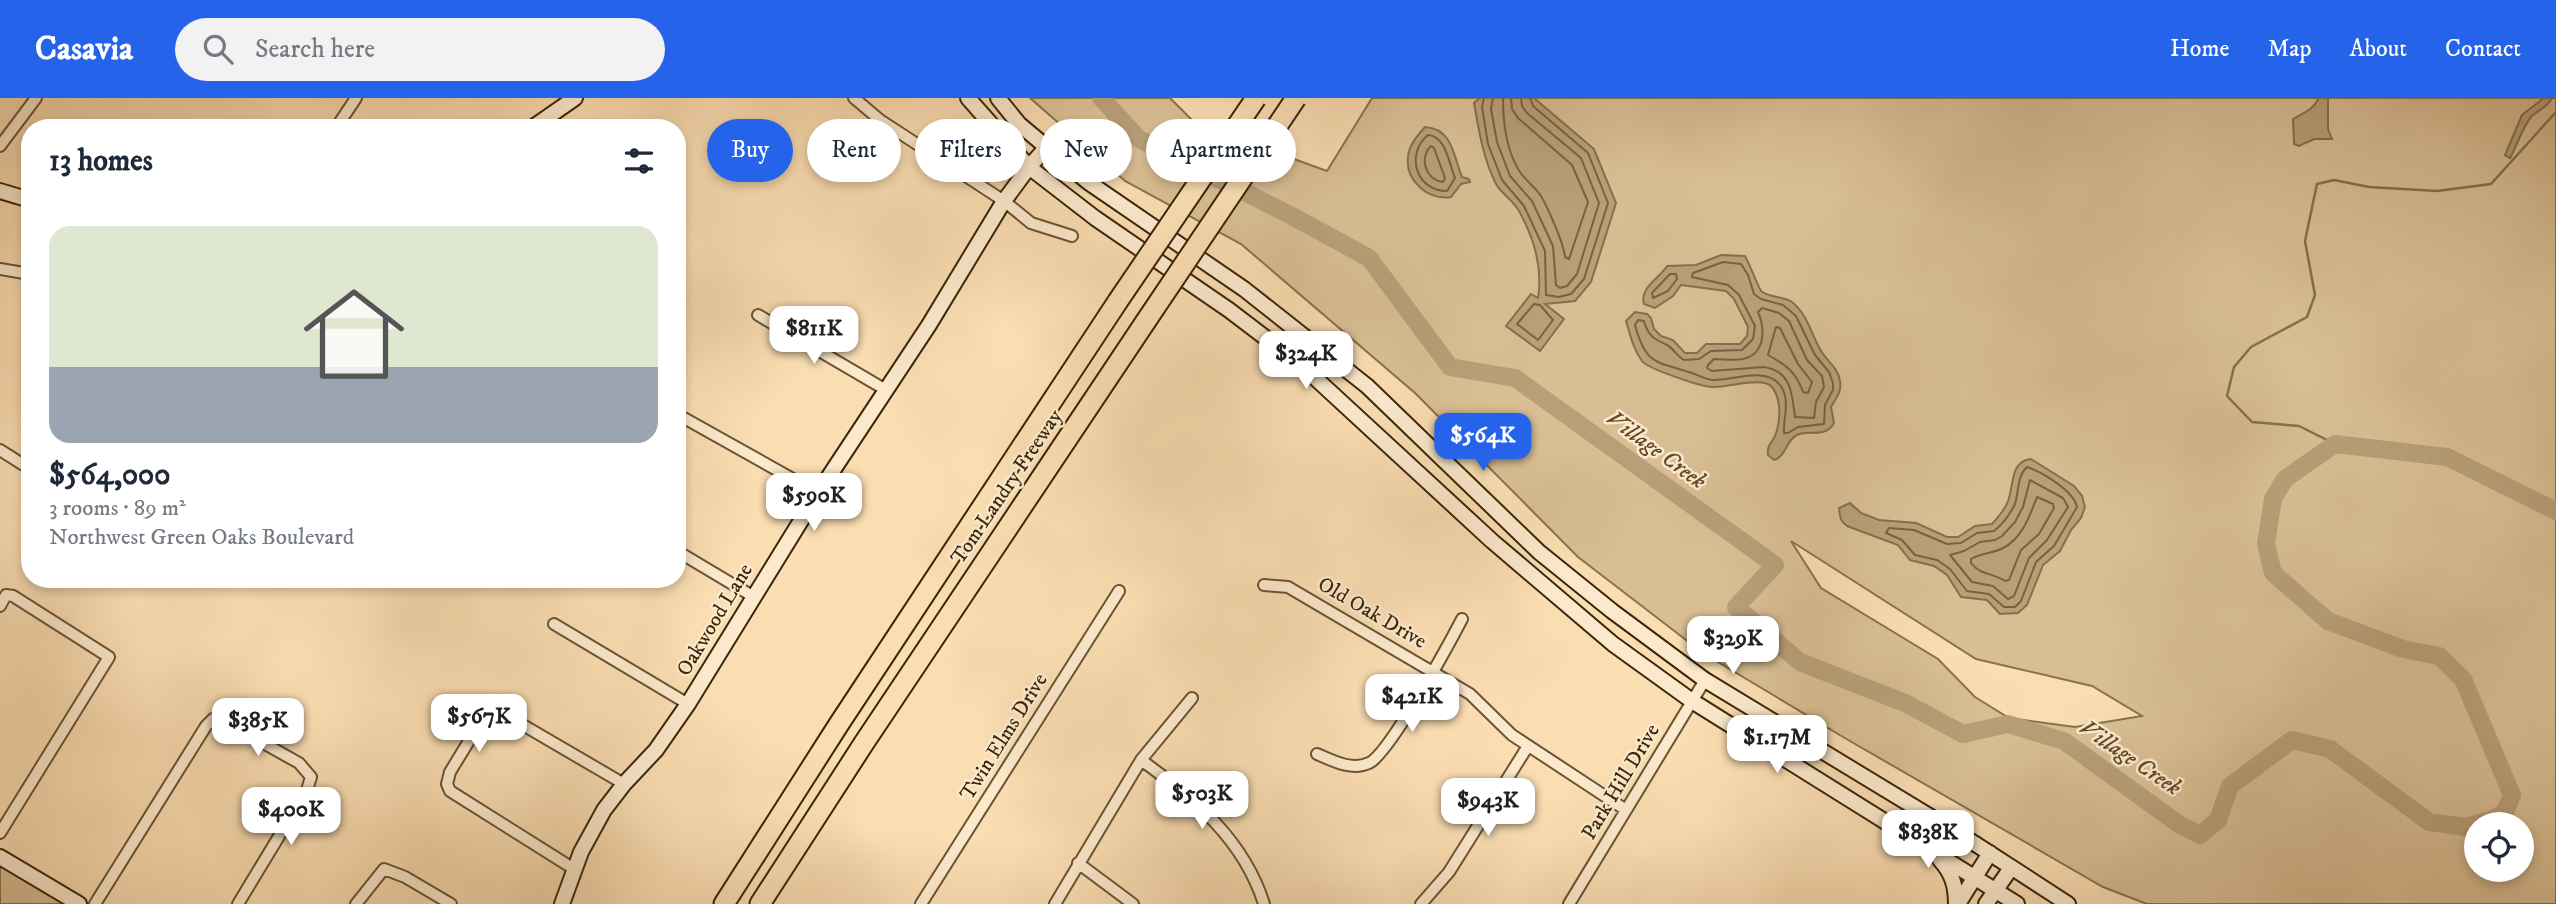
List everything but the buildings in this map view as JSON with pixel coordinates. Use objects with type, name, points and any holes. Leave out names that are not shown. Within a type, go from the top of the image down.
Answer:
[{"type":"highway","name":"Tom Landry Freeway","points":[[724,904],[839,724],[1255,98]]},
{"type":"highway","name":"Tom Landry Freeway","points":[[760,904],[864,743],[1296,98]]},
{"type":"main road","points":[[545,119],[575,98]]},
{"type":"main road","points":[[968,98],[1028,167],[1300,364],[1552,594],[1613,644],[1692,701],[2017,904]]},
{"type":"main road","points":[[998,98],[1018,124],[1040,143]]},
{"type":"main road","name":"Oakwood Lane","points":[[562,904],[574,869],[596,823],[624,784],[656,750],[688,704],[818,493],[1004,201],[1040,154]]},
{"type":"main road","points":[[1088,182],[1244,289],[1319,346],[1367,386],[1539,552],[1612,611],[1705,680],[1990,853],[2068,904]]},
{"type":"main road","points":[[0,191],[21,197]]},
{"type":"main road","points":[[1932,852],[1948,870],[1954,883],[1957,904]]},
{"type":"main road","points":[[1957,904],[1990,853]]},
{"type":"main road","points":[[0,857],[79,904]]},
{"type":"main road","points":[[1986,904],[2011,868]]},
{"type":"street","points":[[0,146],[36,98]]},
{"type":"street","points":[[342,119],[356,98]]},
{"type":"street","points":[[854,98],[880,120],[1004,201],[1031,223],[1072,236]]},
{"type":"street","points":[[0,269],[21,272]]},
{"type":"street","points":[[758,315],[886,390]]},
{"type":"street","points":[[686,419],[818,493]]},
{"type":"street","points":[[0,450],[21,463]]},
{"type":"street","points":[[686,556],[754,597]]},
{"type":"street","name":"Old Oak Drive","points":[[1264,585],[1288,587],[1434,671],[1470,694],[1512,735],[1626,810]]},
{"type":"street","name":"Twin Elms Drive","points":[[921,904],[1119,591]]},
{"type":"street","points":[[0,606],[6,595],[13,596],[109,657],[0,833]]},
{"type":"street","points":[[1317,754],[1351,766],[1370,763],[1388,743],[1434,671],[1462,619]]},
{"type":"street","points":[[554,624],[688,704]]},
{"type":"street","name":"Park Hill Drive","points":[[1569,904],[1705,680]]},
{"type":"street","points":[[1055,904],[1141,760],[1192,698]]},
{"type":"street","points":[[574,869],[450,791],[447,784],[450,772],[483,718],[493,711],[505,713],[624,784]]},
{"type":"street","points":[[96,904],[201,733],[213,719],[224,720],[299,763],[311,777],[307,790],[238,904]]},
{"type":"street","points":[[1421,904],[1449,872],[1528,746]]},
{"type":"street","points":[[1141,760],[1209,814],[1237,847],[1249,867],[1264,904]]},
{"type":"street","points":[[1078,863],[1133,904]]},
{"type":"street","points":[[356,904],[384,869],[405,877],[451,904]]},
{"type":"shaded area","points":[[1030,98],[1170,98],[1191,119],[1146,119],[1146,182],[1296,182],[1296,160],[1327,171],[1372,98],[2556,98],[2556,904],[2147,904],[2103,887],[1703,653],[1578,557],[1415,393],[1241,244],[1127,182],[1132,182],[1132,119],[1054,119]],"holes":[[[1791,541],[1976,659],[2092,686],[2142,716],[2075,727],[2009,718],[1975,697],[1938,659],[1821,588]]]},
{"type":"shaded area","points":[[0,863],[67,904],[0,904]]},
{"type":"water","points":[[1480,98],[1534,98],[1594,149],[1616,203],[1591,282],[1575,301],[1545,304],[1564,319],[1540,351],[1506,326],[1531,294],[1538,298],[1538,264],[1524,221],[1516,207],[1497,186],[1487,163],[1474,103]]},
{"type":"water","points":[[2319,98],[2328,98],[2328,129],[2332,139],[2314,139],[2299,146],[2294,144],[2293,119],[2311,109]]},
{"type":"water","points":[[2544,98],[2552,98],[2528,121],[2510,158],[2505,155],[2522,115]]},
{"type":"water","points":[[1425,127],[1434,129],[1447,138],[1462,177],[1469,179],[1470,182],[1461,184],[1451,197],[1435,196],[1427,192],[1420,188],[1410,174],[1410,149]]},
{"type":"water","points":[[1721,255],[1745,256],[1761,291],[1788,300],[1797,307],[1822,353],[1839,376],[1840,388],[1831,407],[1834,423],[1826,431],[1797,435],[1774,460],[1768,455],[1768,449],[1777,431],[1779,409],[1778,398],[1770,386],[1753,382],[1711,387],[1654,368],[1639,356],[1626,321],[1635,312],[1647,314],[1654,329],[1661,336],[1673,340],[1685,353],[1697,353],[1706,344],[1740,344],[1747,336],[1748,327],[1734,299],[1726,291],[1681,285],[1673,296],[1655,308],[1644,304],[1647,288],[1667,266],[1696,265]]},
{"type":"water","points":[[2031,459],[2074,486],[2082,496],[2085,507],[2060,551],[2043,565],[2027,605],[2018,613],[2000,614],[1987,600],[1961,597],[1947,575],[1934,566],[1910,560],[1898,545],[1847,526],[1841,518],[1839,508],[1850,503],[1861,513],[1879,520],[1916,523],[1947,537],[1958,537],[1975,526],[1992,524],[2007,504],[2019,464]]},
{"type":"waterway","name":"Village Creek","points":[[1101,98],[1139,139],[1369,258],[1450,367],[1515,378],[1775,565],[1736,607],[1800,662],[1905,703],[1963,734],[2008,724],[2064,741],[2180,825],[2200,835],[2218,820],[2230,786],[2292,740],[2330,749],[2429,822],[2465,827],[2492,820],[2505,812],[2512,795],[2463,679],[2439,656],[2403,649],[2328,621],[2273,573],[2266,544],[2273,499],[2285,479],[2335,444],[2447,457],[2556,511]]},
{"type":"waterway","points":[[2335,444],[2299,426],[2252,422],[2227,396],[2234,367],[2251,347],[2307,317],[2315,295],[2305,241],[2317,184],[2334,180],[2369,187],[2437,191],[2491,184],[2556,112]]}]
